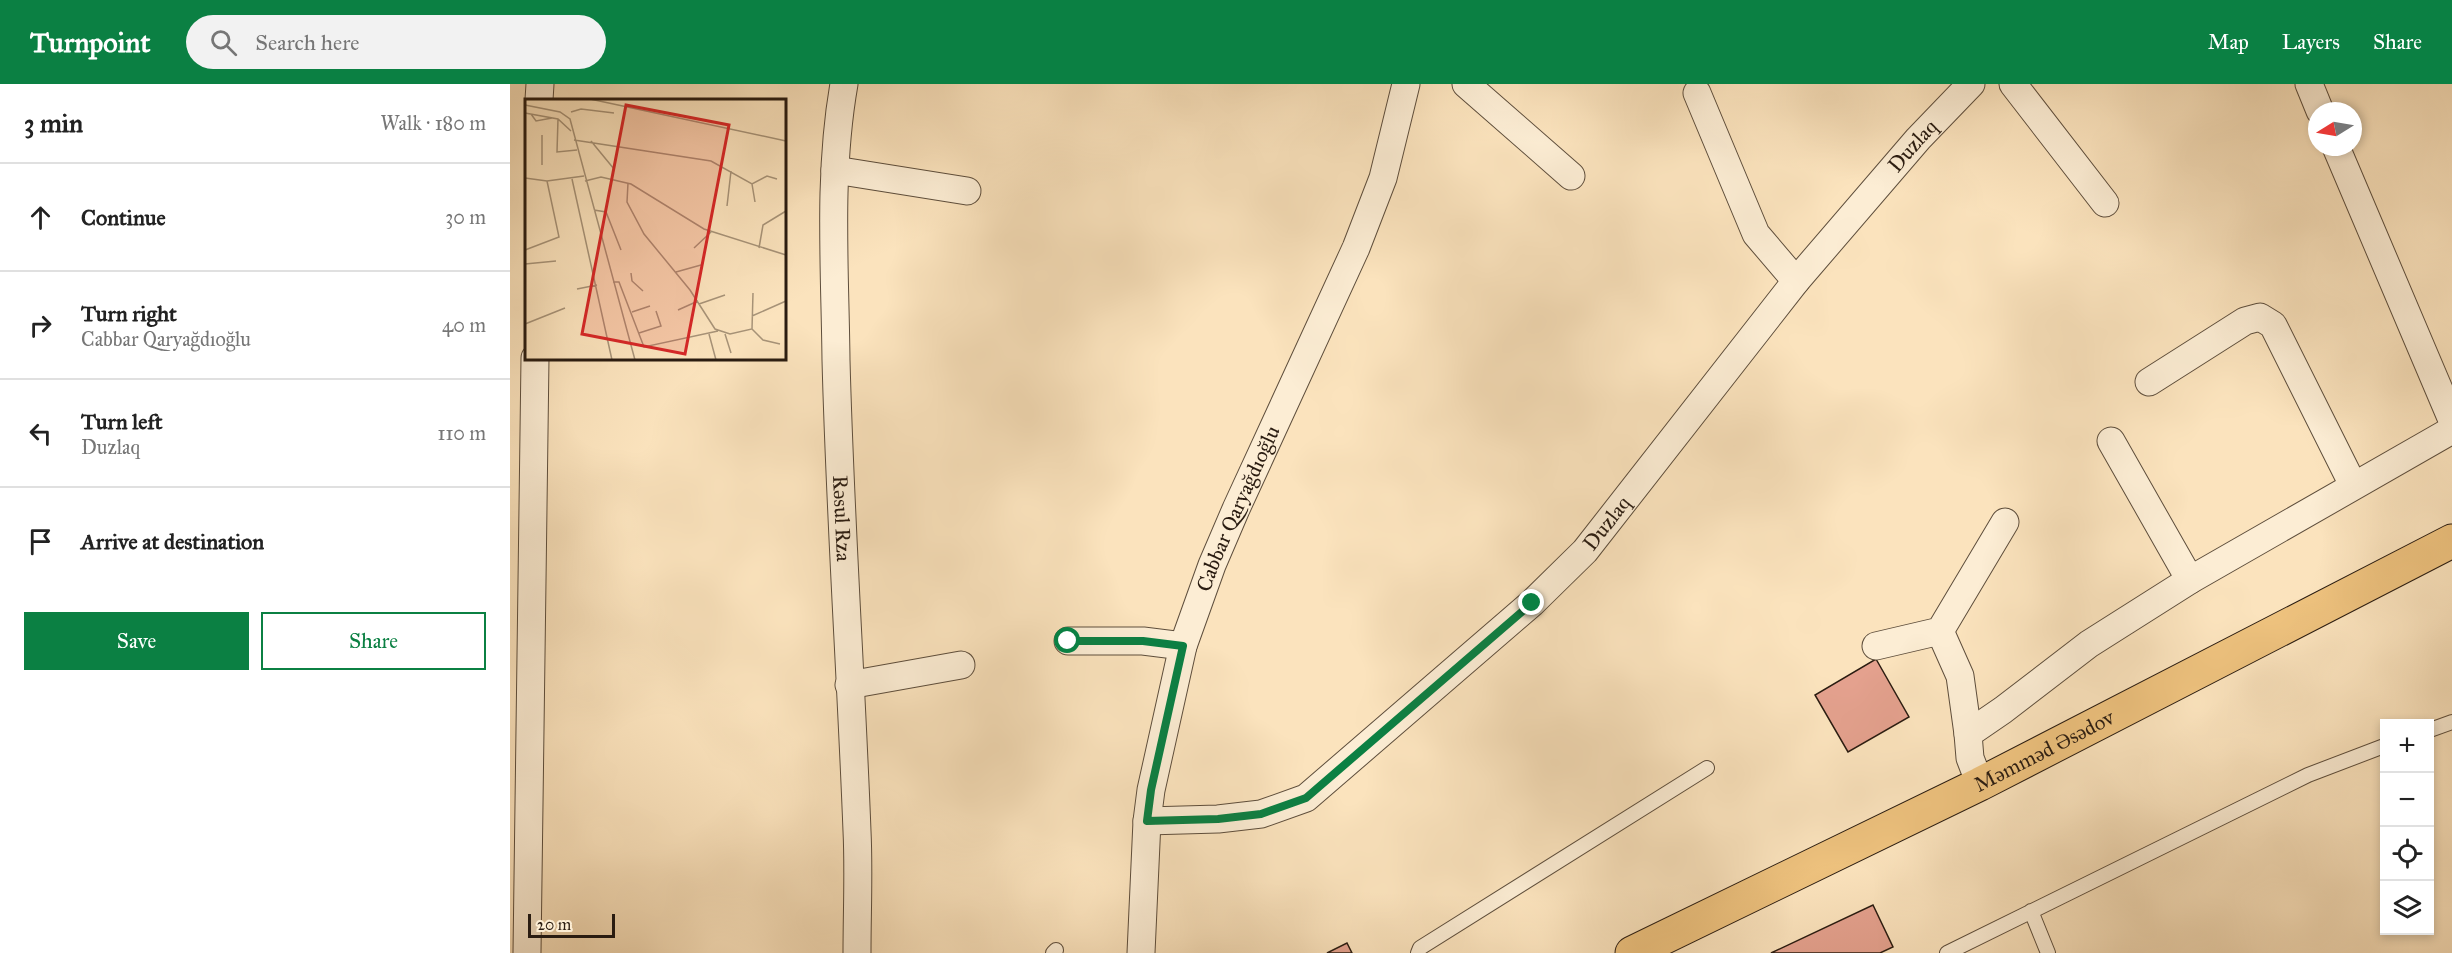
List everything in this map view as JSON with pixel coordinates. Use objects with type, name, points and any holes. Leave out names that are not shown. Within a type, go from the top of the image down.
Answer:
[{"type":"main road","name":"Məmməd Əsədov","points":[[1632,953],[1980,784],[2452,542]]},
{"type":"street","points":[[539,99],[540,84]]},
{"type":"street","name":"Rəsul Rza","points":[[844,84],[838,117],[834,170],[837,396],[857,833],[857,953]]},
{"type":"street","name":"Cabbar Qaryağdıoğlu","points":[[1141,953],[1147,821],[1151,790],[1183,646],[1212,565],[1236,509],[1356,248],[1383,178],[1406,84]]},
{"type":"street","points":[[1466,84],[1571,176]]},
{"type":"street","name":"Duzlaq","points":[[1147,821],[1218,819],[1261,814],[1306,798],[1532,603],[1585,551],[1796,281],[1918,139],[1971,84]]},
{"type":"street","points":[[2013,84],[2105,203]]},
{"type":"street","points":[[2309,84],[2316,102]]},
{"type":"street","points":[[1697,93],[1756,234],[1796,281]]},
{"type":"street","points":[[2340,156],[2452,420]]},
{"type":"street","points":[[834,170],[967,191]]},
{"type":"street","points":[[2149,382],[2245,321],[2260,317],[2273,325],[2353,485]]},
{"type":"street","points":[[526,953],[535,360]]},
{"type":"street","points":[[1968,734],[2089,644],[2190,580],[2452,430]]},
{"type":"street","points":[[2111,441],[2190,580]]},
{"type":"street","points":[[1876,646],[1940,631],[2005,522]]},
{"type":"street","points":[[1940,631],[1960,676],[1970,758],[1980,784]]},
{"type":"street","points":[[1068,641],[1143,641],[1183,646]]},
{"type":"street","points":[[849,686],[961,665]]},
{"type":"lane","points":[[2434,729],[2452,722]]},
{"type":"lane","points":[[1947,953],[2308,775],[2380,748]]},
{"type":"lane","points":[[1418,953],[1420,948],[1707,768]]},
{"type":"lane","points":[[2031,911],[2048,953]]},
{"type":"building","points":[[1876,659],[1909,717],[1848,752],[1815,695]]},
{"type":"building","points":[[1873,905],[1893,947],[1880,953],[1771,953]]},
{"type":"building","points":[[1347,943],[1352,953],[1327,953]]},
{"type":"route","points":[[1068,641],[1143,641],[1183,646],[1151,790],[1147,821],[1218,819],[1261,814],[1306,798],[1532,603]]}]
